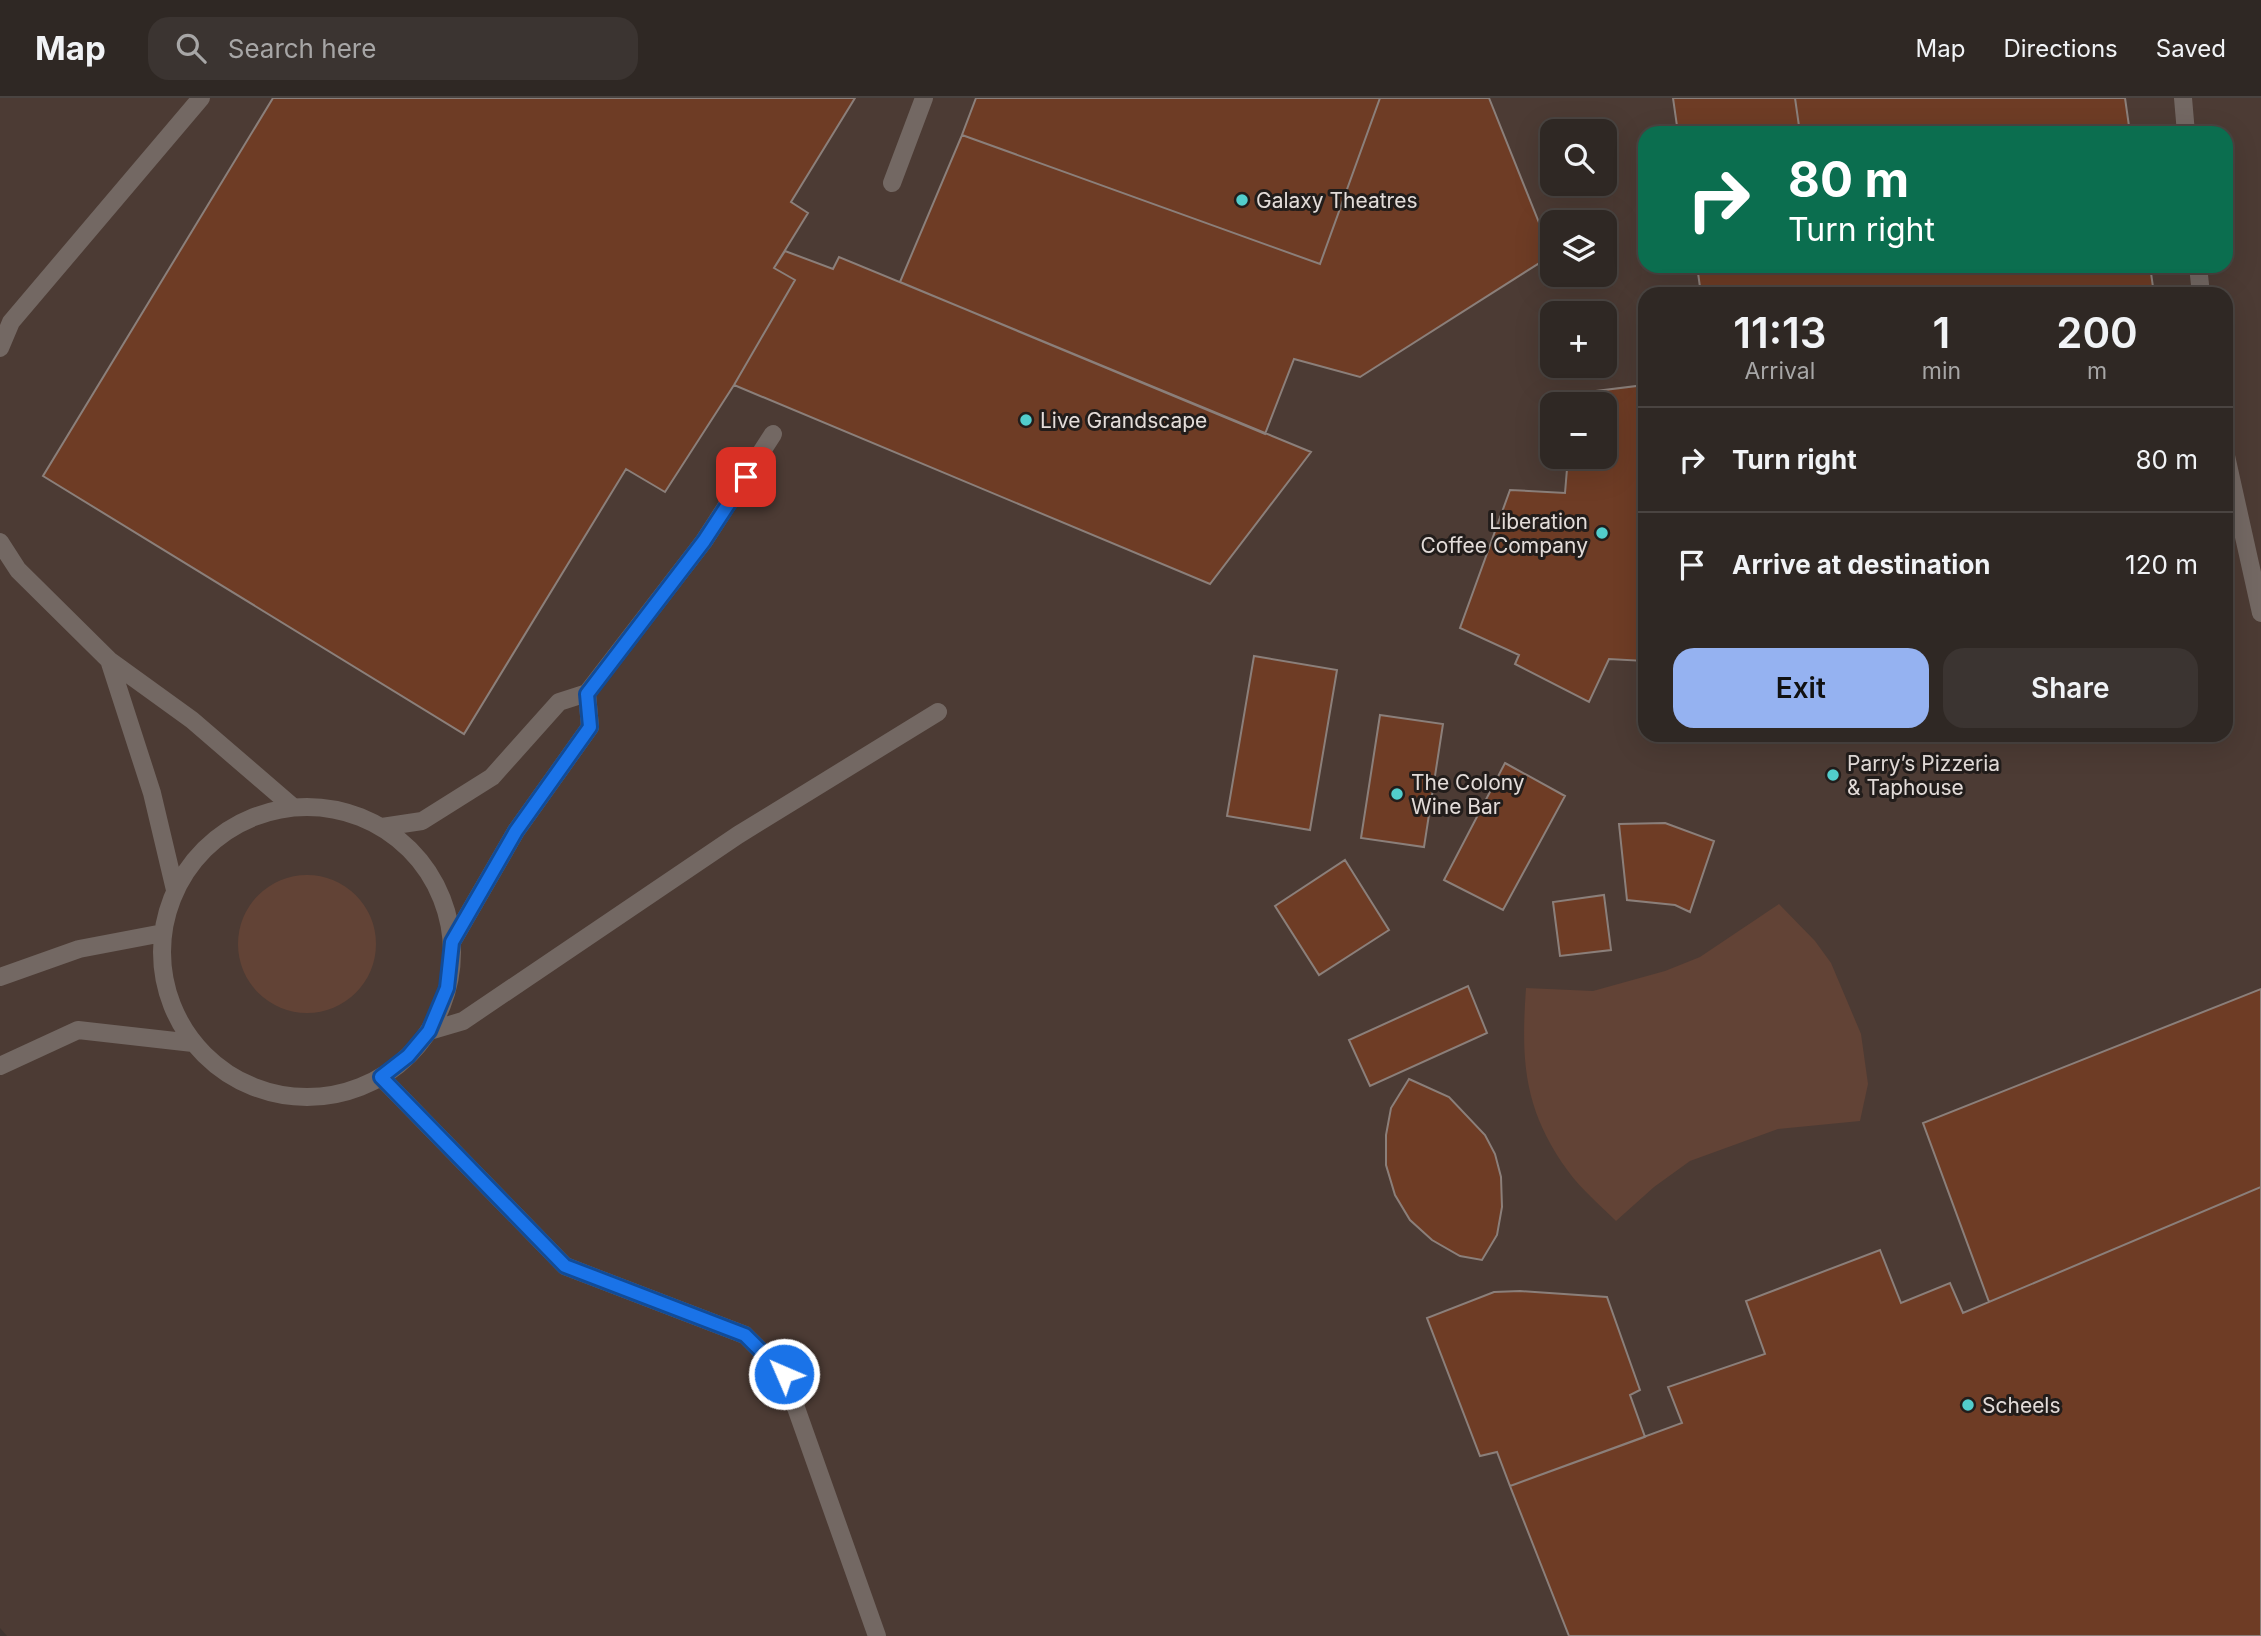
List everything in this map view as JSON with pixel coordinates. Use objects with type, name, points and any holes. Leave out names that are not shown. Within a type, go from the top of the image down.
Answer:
[{"type":"lane","points":[[0,348],[11,323],[201,98]]},
{"type":"lane","points":[[892,183],[924,98]]},
{"type":"lane","points":[[2183,98],[2185,126]]},
{"type":"lane","points":[[382,827],[422,821],[492,777],[559,702],[587,694],[704,541],[773,434]]},
{"type":"lane","points":[[2233,487],[2261,613]]},
{"type":"lane","points":[[0,542],[18,570],[109,660],[192,720],[293,807]]},
{"type":"lane","points":[[109,660],[152,793],[175,890]]},
{"type":"lane","points":[[452,942],[516,831],[590,727],[587,694]]},
{"type":"lane","points":[[429,1031],[463,1021],[738,835],[938,712]]},
{"type":"lane","points":[[293,807],[339,810],[382,827],[417,857],[442,897],[452,942],[447,988],[429,1031],[408,1056],[381,1077],[343,1093],[302,1098],[261,1090],[224,1072],[193,1043],[173,1010],[162,973],[163,933],[175,890],[195,858],[223,833],[256,815],[293,807]]},
{"type":"lane","points":[[0,977],[79,948],[163,933]]},
{"type":"lane","points":[[0,1066],[78,1030],[193,1043]]},
{"type":"lane","points":[[381,1077],[565,1266],[745,1335],[784,1374],[877,1636]]},
{"type":"shaded area","points":[[0,98],[2261,98],[2261,1636],[7,1636],[0,1628]]},
{"type":"shaded area","points":[[307,875],[333,880],[356,895],[371,918],[376,944],[371,970],[356,993],[333,1008],[307,1013],[281,1008],[258,993],[243,970],[238,944],[243,918],[258,895],[281,880]]},
{"type":"shaded area","points":[[1779,904],[1815,941],[1831,963],[1861,1034],[1868,1084],[1860,1121],[1778,1129],[1690,1161],[1654,1187],[1616,1221],[1573,1178],[1542,1126],[1528,1083],[1525,1061],[1526,988],[1593,991],[1665,971],[1700,957]]},
{"type":"building","points":[[273,98],[855,98],[791,202],[808,213],[774,268],[795,280],[734,385],[665,492],[626,469],[464,734],[43,476]]},
{"type":"building","name":"Galaxy Theatres","points":[[976,98],[1380,98],[1320,264],[962,135]]},
{"type":"building","points":[[1380,98],[1489,98],[1540,225],[1540,263],[1360,377],[1294,359],[1265,434],[900,282],[962,135],[1320,264]]},
{"type":"building","points":[[1673,98],[1795,98],[1799,126],[1677,126]]},
{"type":"building","points":[[1795,98],[2125,98],[2129,126],[1799,126]]},
{"type":"building","name":"Live Grandscape","points":[[785,251],[833,269],[839,257],[1311,452],[1210,584],[734,385],[795,280],[774,268]]},
{"type":"building","points":[[1698,273],[2151,273],[2153,287],[1700,287]]},
{"type":"building","points":[[1638,386],[1638,661],[1609,659],[1589,702],[1515,664],[1519,655],[1460,628],[1510,490],[1565,493],[1567,469],[1617,469],[1617,392],[1588,392]]},
{"type":"building","points":[[1254,656],[1337,670],[1310,830],[1227,816]]},
{"type":"building","points":[[1380,715],[1443,724],[1424,847],[1361,838]]},
{"type":"building","points":[[1505,763],[1565,796],[1503,910],[1444,880]]},
{"type":"building","points":[[1665,823],[1714,841],[1690,912],[1675,905],[1627,900],[1619,824]]},
{"type":"building","points":[[1345,860],[1389,930],[1319,975],[1275,906]]},
{"type":"building","points":[[1604,895],[1611,950],[1560,956],[1553,902]]},
{"type":"building","points":[[1468,986],[1487,1033],[1370,1086],[1349,1040]]},
{"type":"building","points":[[2261,989],[2261,1187],[1989,1302],[1923,1123]]},
{"type":"building","points":[[1409,1079],[1449,1097],[1485,1135],[1495,1154],[1501,1177],[1502,1207],[1497,1235],[1482,1260],[1460,1256],[1432,1240],[1410,1220],[1395,1195],[1386,1165],[1386,1135],[1391,1108]]},
{"type":"building","name":"Scheels","points":[[2261,1187],[2261,1636],[1569,1636],[1510,1486],[1682,1423],[1668,1387],[1765,1354],[1746,1301],[1880,1250],[1901,1303],[1950,1283],[1963,1313]]},
{"type":"building","points":[[1520,1291],[1607,1297],[1640,1390],[1630,1395],[1645,1437],[1510,1486],[1497,1452],[1480,1456],[1427,1318],[1494,1292]]},
{"type":"place","name":"Galaxy Theatres","points":[[1242,200]]},
{"type":"place","name":"Live Grandscape","points":[[1026,420]]},
{"type":"place","name":"Liberation Coffee Company","points":[[1602,533]]},
{"type":"place","name":"Parry’s Pizzeria & Taphouse","points":[[1833,775]]},
{"type":"place","name":"The Colony Wine Bar","points":[[1397,794]]},
{"type":"place","name":"Scheels","points":[[1968,1405]]},
{"type":"route","points":[[746,477],[704,541],[587,694],[590,727],[516,831],[452,942],[447,988],[429,1031],[408,1056],[381,1077],[565,1266],[745,1335],[784,1374]]}]
